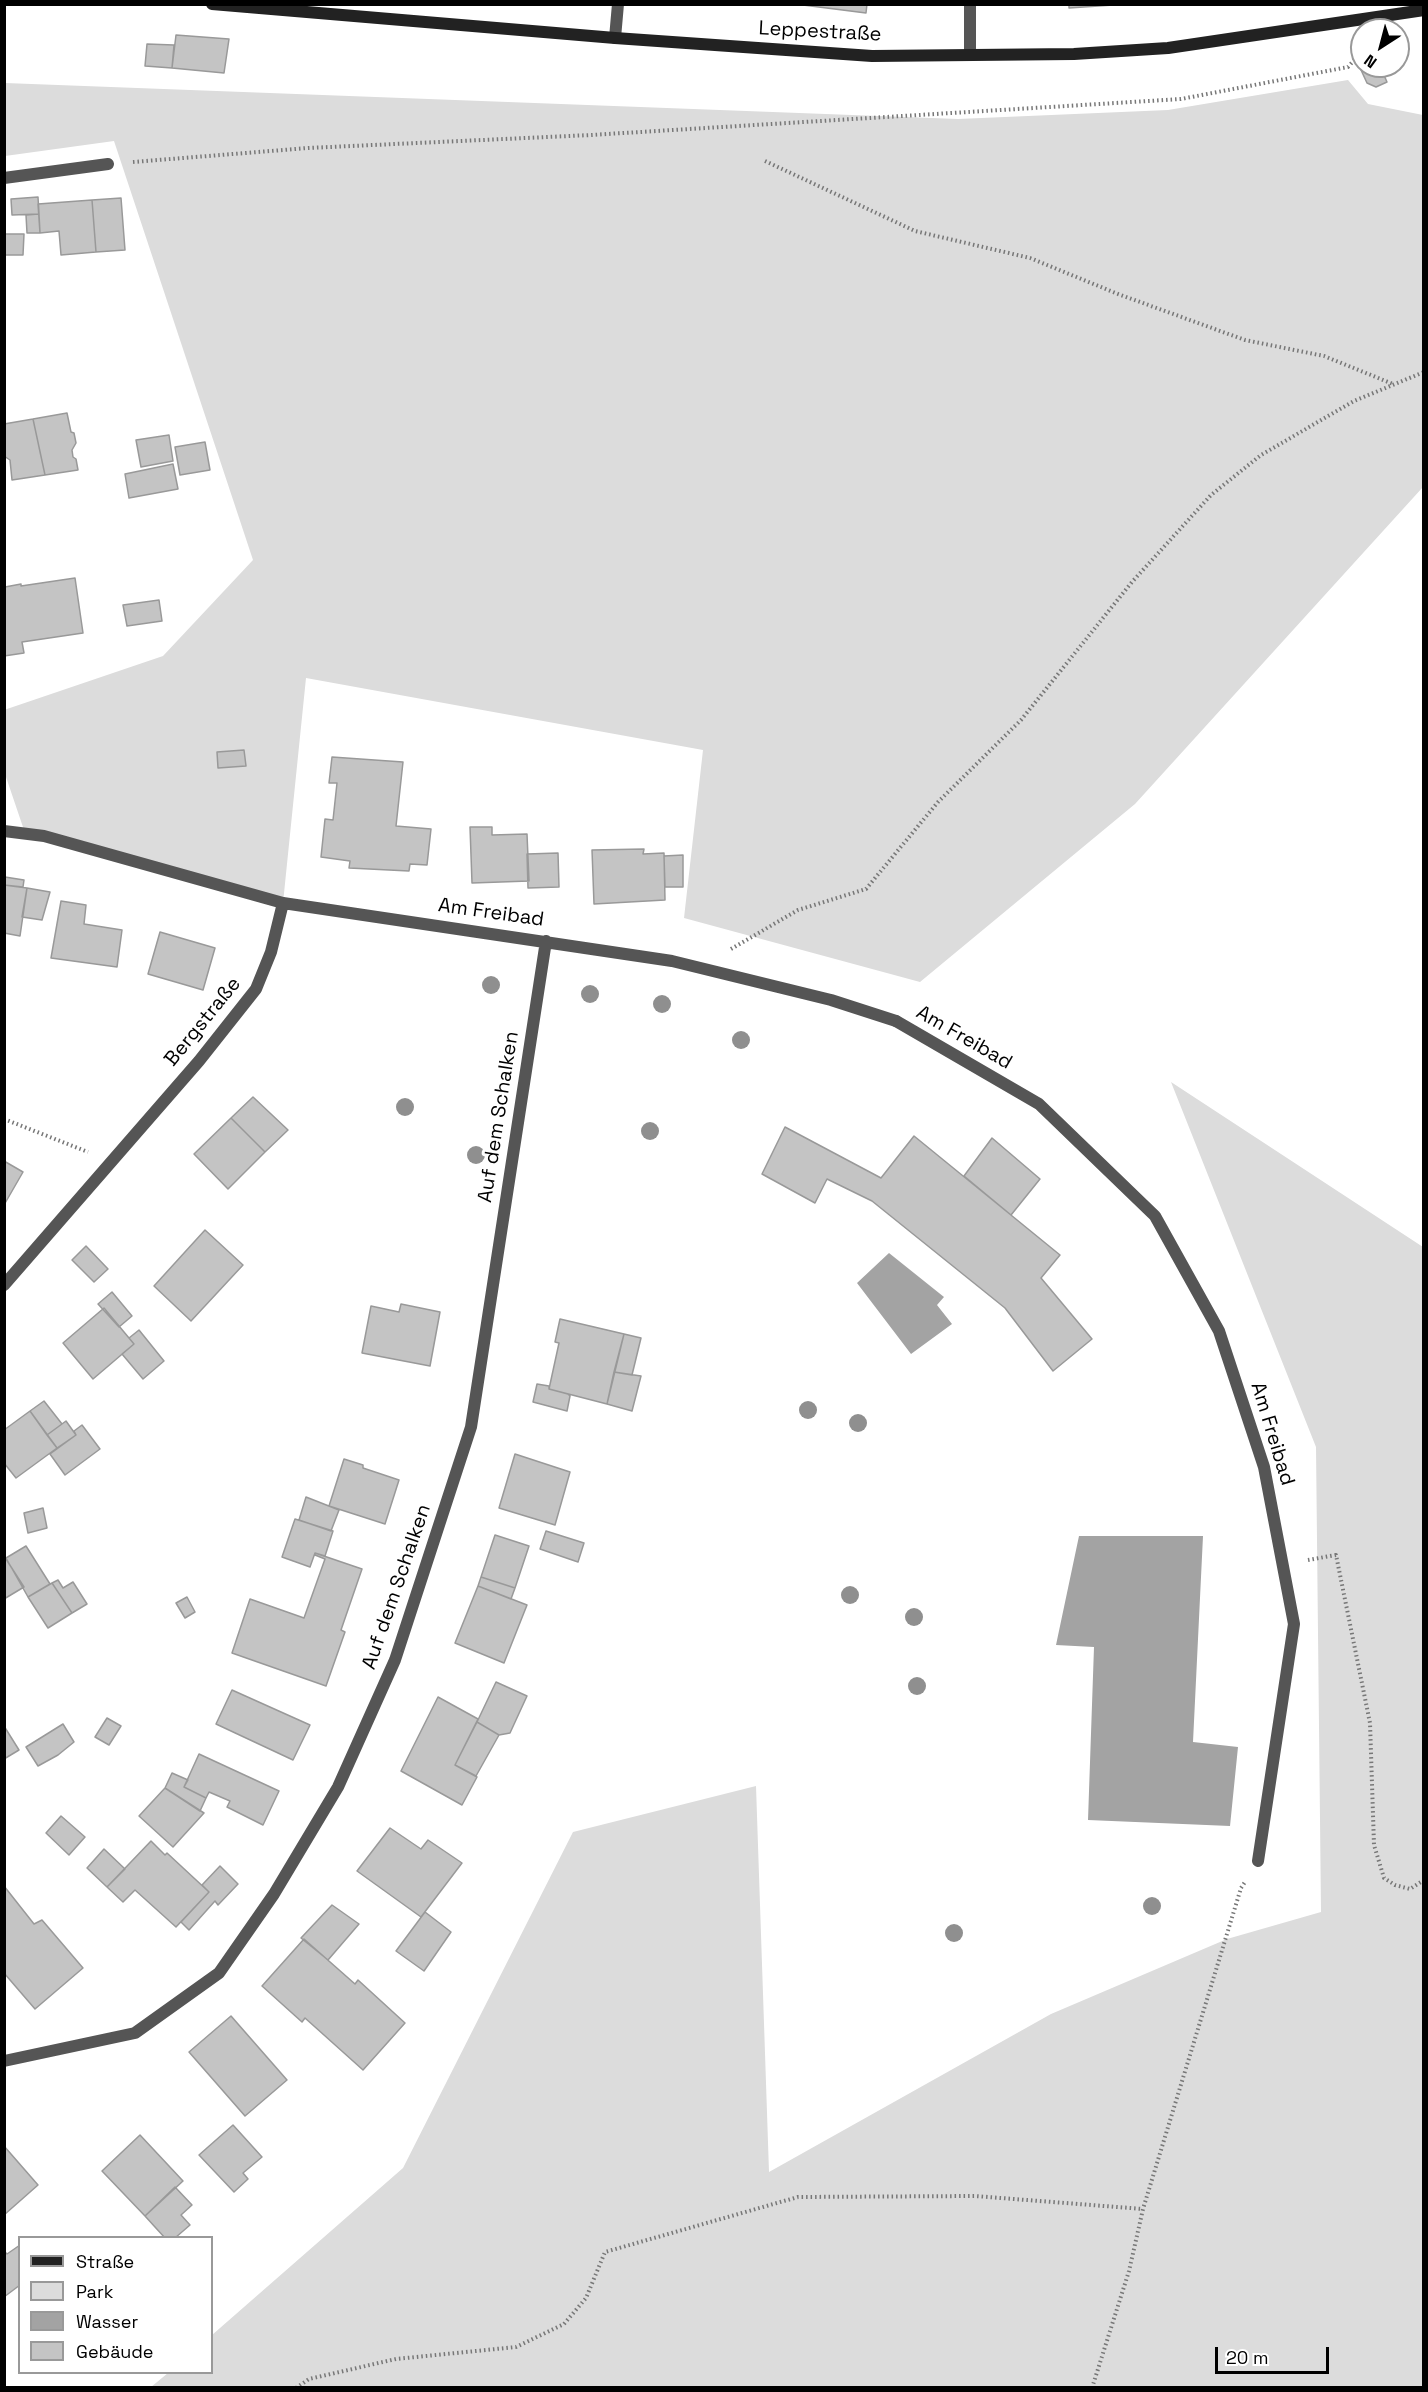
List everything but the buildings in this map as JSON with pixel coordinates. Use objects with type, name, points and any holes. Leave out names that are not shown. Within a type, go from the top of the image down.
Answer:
[{"type":"main road","name":"Leppestraße","points":[[212,4],[615,38],[872,56],[1074,54],[1168,48],[1424,9]]},
{"type":"street","points":[[615,38],[618,4]]},
{"type":"street","points":[[970,4],[970,54]]},
{"type":"street","points":[[4,178],[108,164]]},
{"type":"street","points":[[4,831],[44,836],[283,903]]},
{"type":"street","name":"Am Freibad","points":[[283,903],[546,941],[712,969],[831,1000],[896,1021],[1039,1104],[1155,1216],[1219,1331],[1264,1467],[1294,1624],[1258,1861]]},
{"type":"street","name":"Bergstraße","points":[[4,1285],[199,1061],[256,989],[271,952],[283,903]]},
{"type":"street","name":"Auf dem Schalken","points":[[4,2061],[135,2033],[219,1973],[274,1894],[338,1787],[395,1660],[471,1427],[546,941]]},
{"type":"path","points":[[108,164],[309,148],[591,135],[1181,99],[1348,67],[1350,65]]},
{"type":"path","points":[[765,161],[915,231],[1030,258],[1118,294],[1245,340],[1324,356],[1393,384]]},
{"type":"path","points":[[712,969],[735,945],[798,910],[866,889],[938,802],[1021,720],[1132,582],[1211,495],[1261,455],[1354,401],[1424,372]]},
{"type":"path","points":[[4,1119],[59,1139],[111,1162]]},
{"type":"path","points":[[1284,1565],[1336,1555],[1370,1723],[1374,1845],[1384,1878],[1410,1889],[1424,1880]]},
{"type":"path","points":[[1092,2388],[1129,2271],[1143,2209],[1241,1888],[1258,1861]]},
{"type":"path","points":[[296,2388],[309,2379],[396,2359],[516,2347],[564,2324],[586,2298],[605,2252],[798,2197],[975,2196],[1143,2209]]},
{"type":"green space","points":[[1348,80],[1368,104],[1423,115],[1423,487],[1135,804],[920,982],[684,918],[703,750],[306,678],[283,903],[25,833],[5,774],[4,710],[163,656],[253,560],[114,141],[5,156],[5,83],[958,119],[1168,110]]},
{"type":"green space","points":[[1171,1082],[1423,1247],[1423,2387],[151,2387],[167,2374],[213,2374],[213,2334],[403,2168],[573,1832],[756,1786],[769,2172],[1051,2014],[1227,1939],[1321,1912],[1316,1447]]},
{"type":"water","points":[[889,1253],[944,1297],[937,1305],[952,1324],[911,1354],[857,1283]]},
{"type":"water","points":[[1079,1536],[1203,1536],[1193,1742],[1238,1747],[1230,1826],[1088,1820],[1094,1647],[1056,1645]]}]
